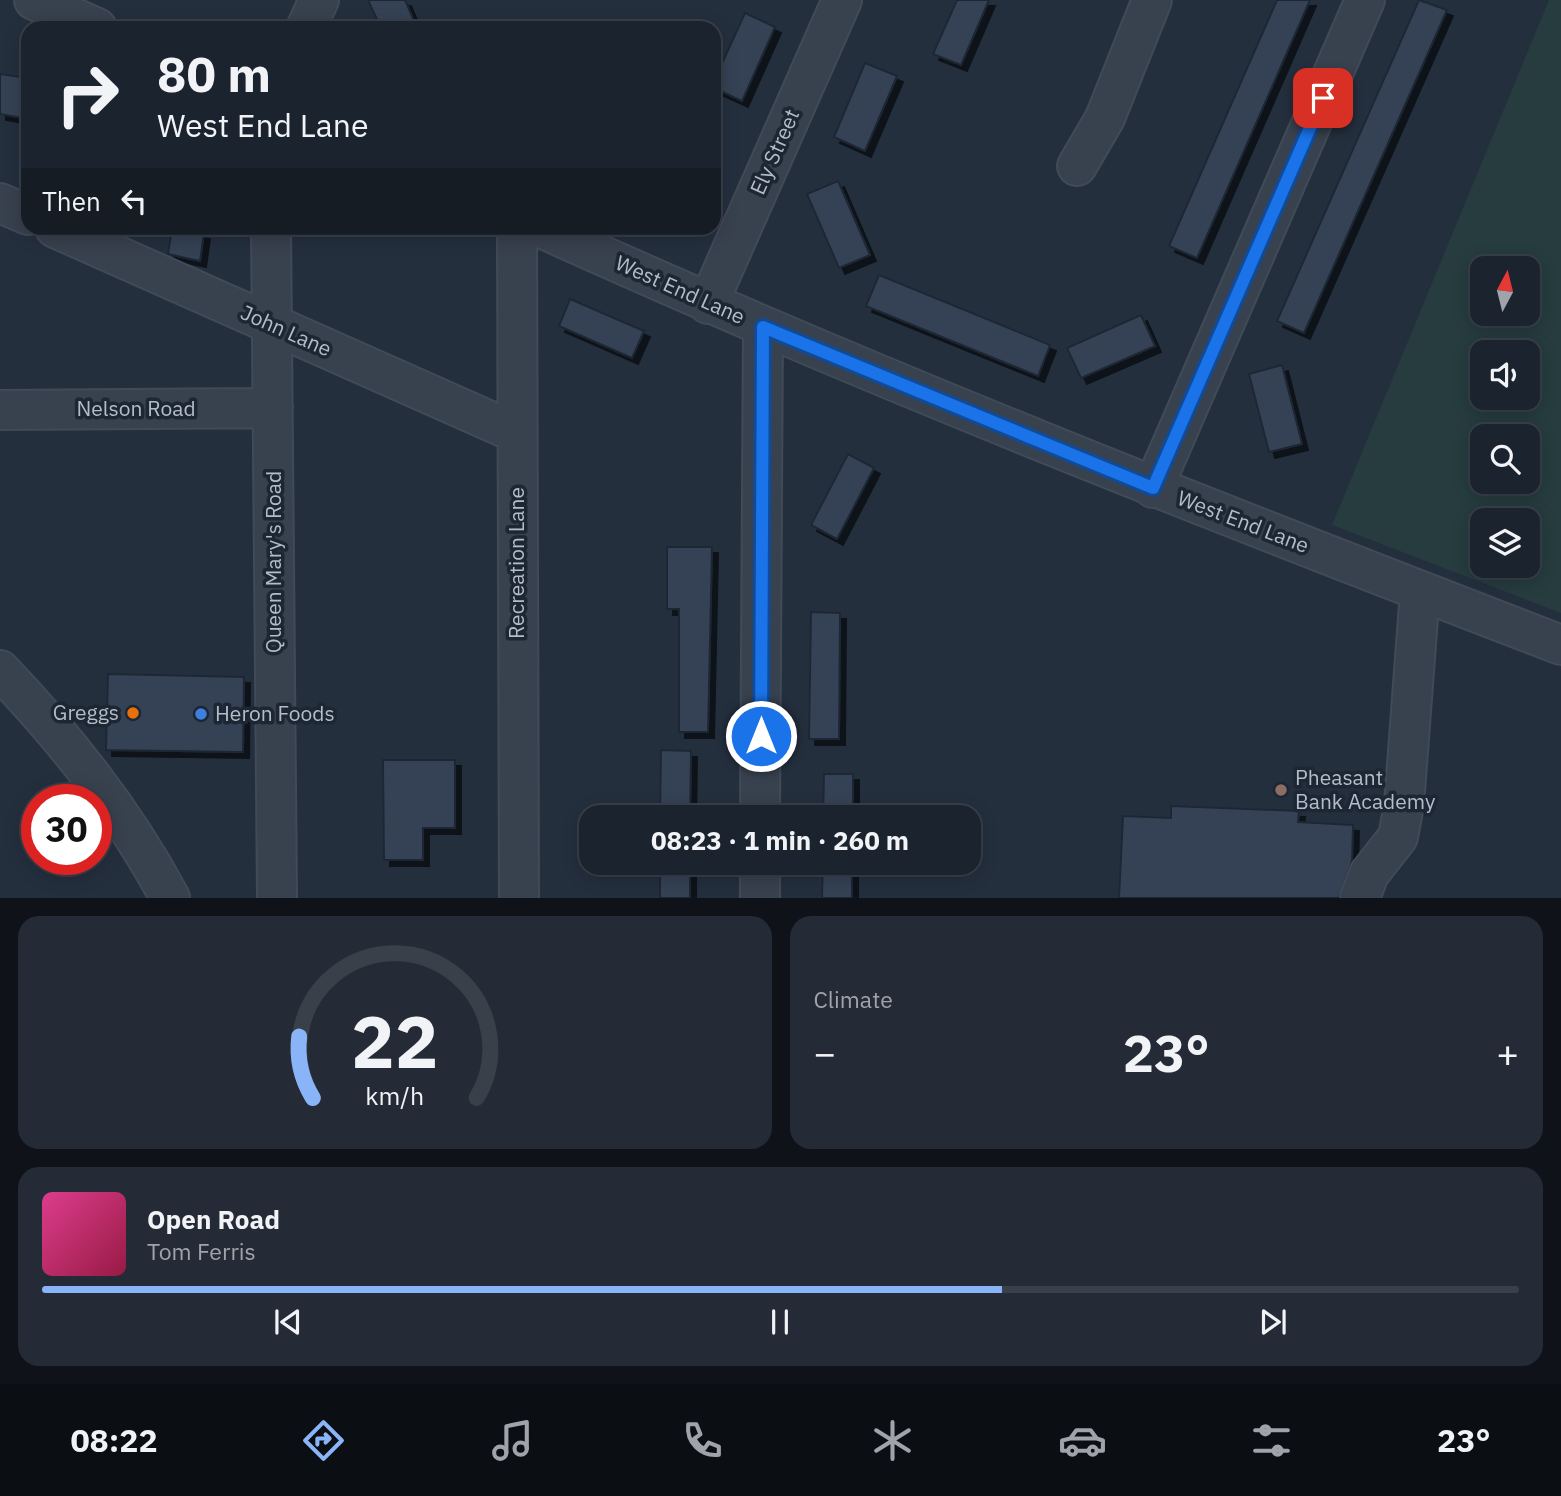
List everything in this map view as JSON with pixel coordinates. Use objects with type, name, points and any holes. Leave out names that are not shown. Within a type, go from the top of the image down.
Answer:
[{"type":"street","points":[[34,0],[81,21]]},
{"type":"street","points":[[309,21],[319,0]]},
{"type":"street","name":"Ely Street","points":[[708,304],[842,0]]},
{"type":"street","points":[[1077,166],[1105,118],[1152,0]]},
{"type":"street","points":[[1153,488],[1365,0]]},
{"type":"street","points":[[0,203],[21,212]]},
{"type":"street","name":"John Lane","points":[[71,235],[517,433]]},
{"type":"street","name":"Queen Mary's Road","points":[[271,235],[277,898]]},
{"type":"street","name":"Recreation Lane","points":[[517,235],[519,898]]},
{"type":"street","name":"West End Lane","points":[[556,235],[708,304],[1153,488],[1561,645]]},
{"type":"street","points":[[760,805],[763,327]]},
{"type":"street","name":"Nelson Road","points":[[0,410],[273,408]]},
{"type":"street","points":[[1360,898],[1369,874],[1398,836],[1404,804],[1420,591]]},
{"type":"street","points":[[0,670],[53,725],[113,804],[170,898]]},
{"type":"street","points":[[760,875],[760,898]]},
{"type":"green space","points":[[1549,0],[1561,0],[1561,613],[1332,525]]},
{"type":"building","points":[[368,0],[405,0],[414,21],[378,21]]},
{"type":"building","points":[[957,0],[989,0],[961,65],[933,54]]},
{"type":"building","points":[[1277,0],[1310,0],[1197,258],[1169,246]]},
{"type":"building","points":[[1419,0],[1447,10],[1304,333],[1277,321]]},
{"type":"building","points":[[745,13],[775,27],[742,101],[721,91],[721,66]]},
{"type":"building","points":[[865,63],[897,76],[865,151],[834,137]]},
{"type":"building","points":[[0,74],[21,77],[21,118],[0,114]]},
{"type":"building","points":[[838,181],[870,255],[839,268],[807,194]]},
{"type":"building","points":[[171,235],[204,235],[200,261],[168,254]]},
{"type":"building","points":[[879,275],[1050,345],[1038,376],[866,306]]},
{"type":"building","points":[[570,299],[644,331],[632,358],[559,326]]},
{"type":"building","points":[[1141,315],[1155,346],[1081,378],[1067,348]]},
{"type":"building","points":[[1282,365],[1302,444],[1269,452],[1249,374]]},
{"type":"building","points":[[848,454],[874,468],[837,539],[811,525]]},
{"type":"building","points":[[667,547],[712,547],[708,732],[679,732],[679,609],[667,609]]},
{"type":"building","points":[[811,612],[840,613],[839,739],[809,739]]},
{"type":"building","name":"Heron Foods","points":[[108,674],[244,677],[243,752],[106,750]]},
{"type":"building","points":[[661,750],[691,751],[690,805],[660,805]]},
{"type":"building","points":[[383,760],[455,760],[455,828],[423,828],[423,860],[384,860]]},
{"type":"building","points":[[824,774],[853,774],[853,805],[823,805]]},
{"type":"building","points":[[1171,806],[1299,811],[1298,822],[1353,825],[1352,861],[1339,898],[1119,898],[1123,816],[1171,818]]},
{"type":"building","points":[[660,875],[690,875],[690,898],[660,898]]},
{"type":"building","points":[[823,875],[852,875],[852,898],[822,898]]},
{"type":"place","name":"Greggs","points":[[133,713]]},
{"type":"place","name":"Heron Foods","points":[[201,714]]},
{"type":"place","name":"Pheasant Bank Academy","points":[[1281,790]]},
{"type":"route","points":[[761,736],[763,327],[1153,488],[1323,98]]}]
